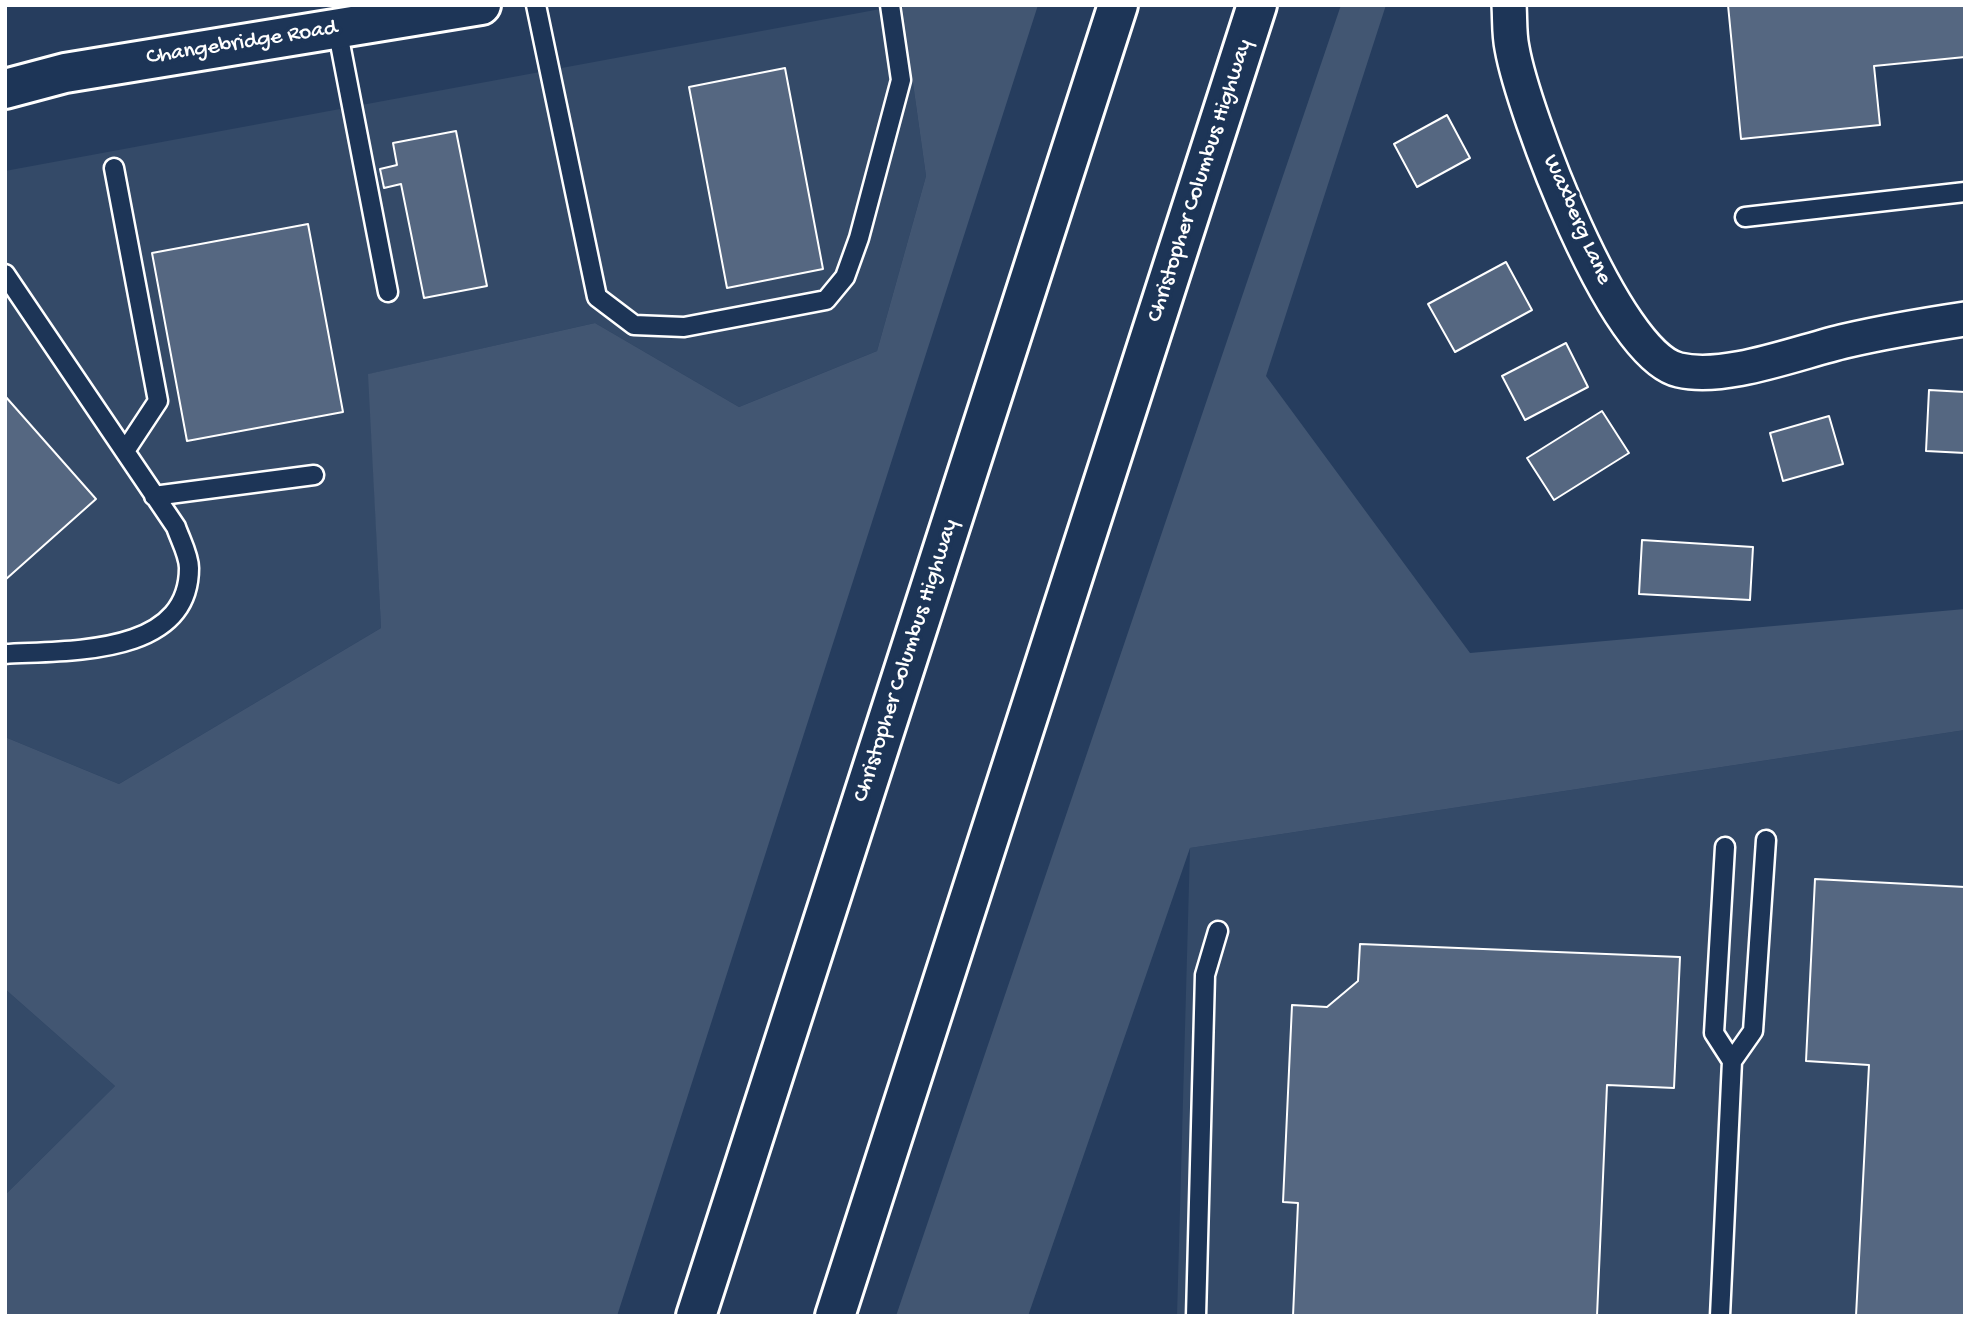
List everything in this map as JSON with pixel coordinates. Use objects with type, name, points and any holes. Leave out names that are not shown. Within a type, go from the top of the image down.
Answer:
[{"type":"main road","name":"Changebridge Road","points":[[5,89],[65,73],[481,5]]},
{"type":"main road","name":"Christopher Columbus Highway","points":[[696,1316],[1118,5]]},
{"type":"main road","name":"Christopher Columbus Highway","points":[[835,1316],[1257,5]]},
{"type":"street","name":"Waxberg Lane","points":[[1509,5],[1512,48],[1530,108],[1578,236],[1610,298],[1639,342],[1656,359],[1677,370],[1748,367],[1844,342],[1965,319]]},
{"type":"lane","points":[[536,5],[597,297],[634,325],[684,327],[826,300],[845,276],[859,238],[901,80],[890,5]]},
{"type":"lane","points":[[337,28],[388,292]]},
{"type":"lane","points":[[114,168],[158,401],[125,452]]},
{"type":"lane","points":[[1745,216],[1965,191]]},
{"type":"lane","points":[[5,274],[176,527],[190,565],[186,590],[172,616],[143,637],[97,649],[5,653]]},
{"type":"lane","points":[[154,496],[314,475]]},
{"type":"lane","points":[[1720,1316],[1732,1061],[1753,1031],[1766,840]]},
{"type":"lane","points":[[1725,846],[1714,1032],[1732,1061]]},
{"type":"lane","points":[[1196,1316],[1205,975],[1218,931]]},
{"type":"shaded area","points":[[902,5],[926,176],[877,351],[739,407],[595,323],[369,374],[381,628],[119,784],[5,737],[5,171]]},
{"type":"shaded area","points":[[902,5],[1038,5],[617,1316],[5,1316],[5,1195],[115,1086],[5,989],[5,737],[119,784],[381,628],[368,374],[595,323],[739,407],[877,351],[926,176]]},
{"type":"shaded area","points":[[1341,5],[1386,5],[1266,376],[1470,653],[1965,609],[1965,730],[1190,848],[1028,1316],[896,1316]]},
{"type":"shaded area","points":[[1965,730],[1965,1316],[1177,1316],[1190,848]]},
{"type":"shaded area","points":[[5,989],[115,1086],[5,1195]]},
{"type":"building","points":[[1728,5],[1965,5],[1965,57],[1874,66],[1880,125],[1741,139]]},
{"type":"building","points":[[785,68],[823,269],[727,288],[689,87]]},
{"type":"building","points":[[1447,115],[1470,158],[1417,187],[1394,144]]},
{"type":"building","points":[[456,131],[487,286],[424,298],[401,184],[384,188],[380,169],[397,165],[393,143]]},
{"type":"building","points":[[308,224],[343,412],[187,441],[152,253]]},
{"type":"building","points":[[1506,262],[1532,310],[1455,352],[1428,304]]},
{"type":"building","points":[[1566,343],[1588,387],[1525,420],[1502,376]]},
{"type":"building","points":[[1929,390],[1965,392],[1965,453],[1926,451]]},
{"type":"building","points":[[5,396],[96,499],[5,580]]},
{"type":"building","points":[[1602,411],[1629,453],[1554,500],[1527,458]]},
{"type":"building","points":[[1829,416],[1843,464],[1783,481],[1770,433]]},
{"type":"building","points":[[1642,540],[1753,547],[1750,600],[1639,594]]},
{"type":"building","points":[[1815,879],[1965,887],[1965,1316],[1856,1316],[1869,1065],[1806,1061]]},
{"type":"building","points":[[1360,944],[1680,957],[1674,1088],[1607,1085],[1597,1316],[1293,1316],[1298,1203],[1283,1202],[1292,1005],[1327,1007],[1358,981]]}]
